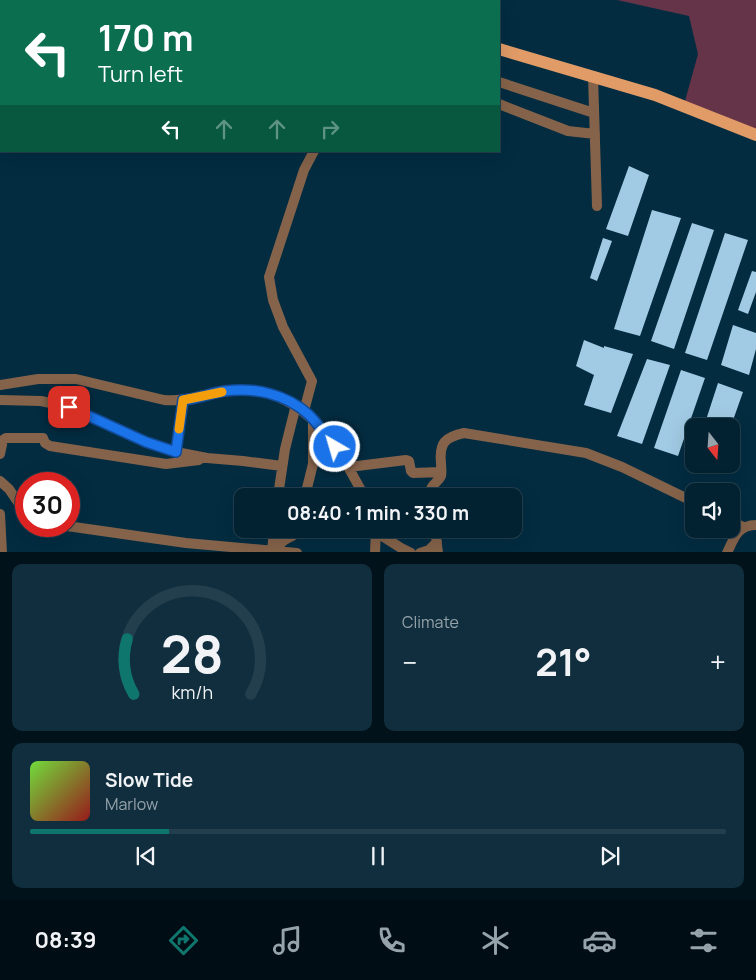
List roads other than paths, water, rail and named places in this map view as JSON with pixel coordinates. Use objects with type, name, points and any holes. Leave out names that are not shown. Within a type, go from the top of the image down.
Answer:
[{"type":"main road","points":[[500,49],[655,95],[756,135]]},
{"type":"street","points":[[593,76],[597,206]]},
{"type":"street","points":[[500,82],[594,113]]},
{"type":"street","points":[[500,104],[568,131],[595,134]]},
{"type":"street","points":[[279,488],[282,466],[300,408],[312,381],[283,327],[273,300],[270,277],[304,170],[313,152]]},
{"type":"street","points":[[0,385],[38,379],[76,379],[164,400],[183,400],[224,391],[252,390],[269,394],[300,408],[313,420],[349,467],[360,488]]},
{"type":"street","points":[[0,400],[41,401],[69,407],[146,442],[176,452],[206,458],[243,460],[282,466]]},
{"type":"street","points":[[176,452],[183,400]]},
{"type":"street","points":[[307,488],[313,464],[313,420]]},
{"type":"street","points":[[431,488],[440,477],[442,445],[447,438],[464,434],[586,453],[622,467],[685,498]]},
{"type":"street","points":[[0,454],[3,440],[6,438],[43,438],[45,444],[50,446],[166,464],[206,458]]},
{"type":"street","points":[[349,467],[406,460],[409,461],[410,471],[412,472],[441,472]]},
{"type":"street","points":[[0,481],[15,498]]},
{"type":"street","points":[[0,514],[2,552]]},
{"type":"street","points":[[740,526],[743,527],[756,525]]},
{"type":"street","points":[[727,552],[736,534],[743,527]]},
{"type":"street","points":[[80,529],[203,549],[297,552]]},
{"type":"street","points":[[274,538],[274,552]]},
{"type":"street","points":[[274,552],[282,541],[289,538]]},
{"type":"street","points":[[375,552],[376,538]]},
{"type":"street","points":[[387,538],[401,548],[412,552]]},
{"type":"street","points":[[436,538],[438,552]]},
{"type":"street","points":[[420,552],[429,550],[436,542]]}]
